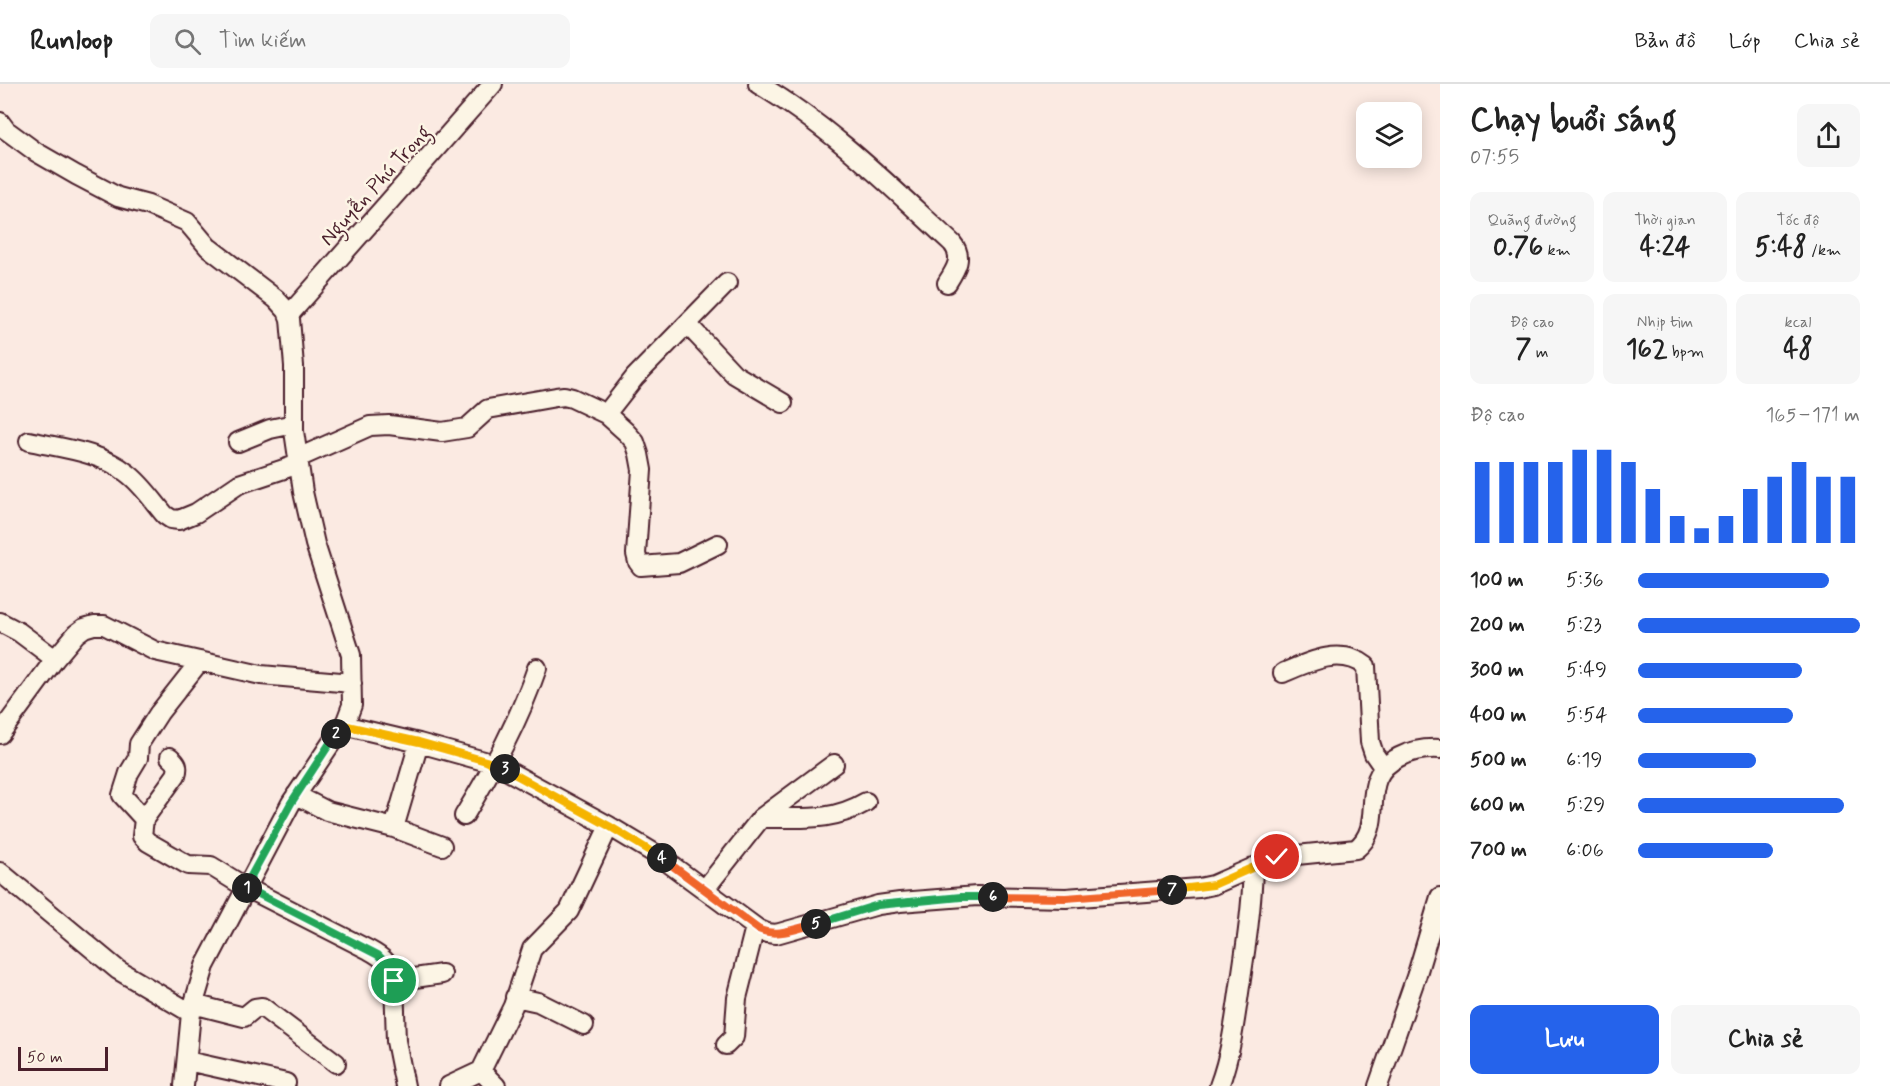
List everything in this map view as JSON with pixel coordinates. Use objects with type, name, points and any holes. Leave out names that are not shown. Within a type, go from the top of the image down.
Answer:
[{"type":"street","name":"Nguyễn Phú Trọng","points":[[289,315],[493,84]]},
{"type":"street","points":[[758,84],[825,131],[952,243],[957,249],[959,261],[947,283]]},
{"type":"street","points":[[0,122],[6,130],[36,152],[76,175],[118,197],[148,205],[187,222],[208,247],[276,299],[289,315],[294,366],[294,424],[298,461],[315,544],[351,655],[352,705],[343,725],[296,795],[245,887],[205,966],[192,1009],[184,1086]]},
{"type":"street","points":[[606,414],[635,376],[688,325],[727,283]]},
{"type":"street","points":[[688,325],[734,374],[783,403]]},
{"type":"street","points":[[29,441],[97,457],[111,463],[135,480],[165,515],[179,520],[196,513],[239,484],[298,461],[370,426],[389,425],[450,431],[467,428],[488,409],[564,396],[606,414],[631,437],[639,454],[642,470],[636,554],[641,566],[679,563],[718,544]]},
{"type":"street","points":[[238,442],[270,429],[294,424]]},
{"type":"street","points":[[0,622],[19,632],[55,659]]},
{"type":"street","points":[[0,734],[76,634],[94,625],[112,629],[147,648],[261,675],[352,683]]},
{"type":"street","points":[[1283,673],[1312,660],[1340,656],[1357,659],[1366,666],[1370,742],[1374,754],[1383,767]]},
{"type":"street","points":[[144,819],[122,795],[129,773],[138,758],[137,747],[156,717],[200,661]]},
{"type":"street","points":[[464,816],[495,764],[523,707],[537,668]]},
{"type":"street","points":[[343,725],[419,742],[495,764],[659,856],[755,927],[767,933],[776,934],[878,905],[961,897],[1066,898],[1199,888],[1213,885],[1277,857],[1356,849],[1369,834],[1375,785],[1383,767],[1411,752],[1425,748],[1440,749]]},
{"type":"street","points":[[394,828],[419,742]]},
{"type":"street","points":[[170,757],[176,762],[178,768],[176,775],[144,819],[142,836],[148,842],[192,866],[211,866],[245,887],[378,955],[392,969],[396,1041],[405,1086]]},
{"type":"street","points":[[705,889],[761,818],[834,764]]},
{"type":"street","points":[[296,795],[327,811],[394,828],[442,846]]},
{"type":"street","points":[[761,818],[818,818],[849,812],[866,802]]},
{"type":"street","points":[[449,1086],[481,1071],[515,997],[532,949],[568,911],[609,826]]},
{"type":"street","points":[[1219,1086],[1226,1064],[1236,1009],[1252,903],[1253,867]]},
{"type":"street","points":[[0,872],[111,965],[192,1009],[244,1017],[258,1006],[262,1007],[336,1063]]},
{"type":"street","points":[[1378,1086],[1437,921],[1440,897]]},
{"type":"street","points":[[726,1045],[734,1037],[737,998],[755,927]]},
{"type":"street","points":[[394,981],[442,974]]},
{"type":"street","points":[[515,997],[538,1002],[584,1025]]},
{"type":"street","points":[[187,1061],[286,1083]]},
{"type":"street","points":[[481,1071],[495,1086]]},
{"type":"route","points":[[394,981],[392,969],[378,955],[245,887],[291,803],[343,725],[419,742],[486,761],[524,778],[659,856],[758,929],[767,933],[776,934],[878,905],[900,902],[977,896],[1066,898],[1199,888],[1213,885],[1277,857]]}]
